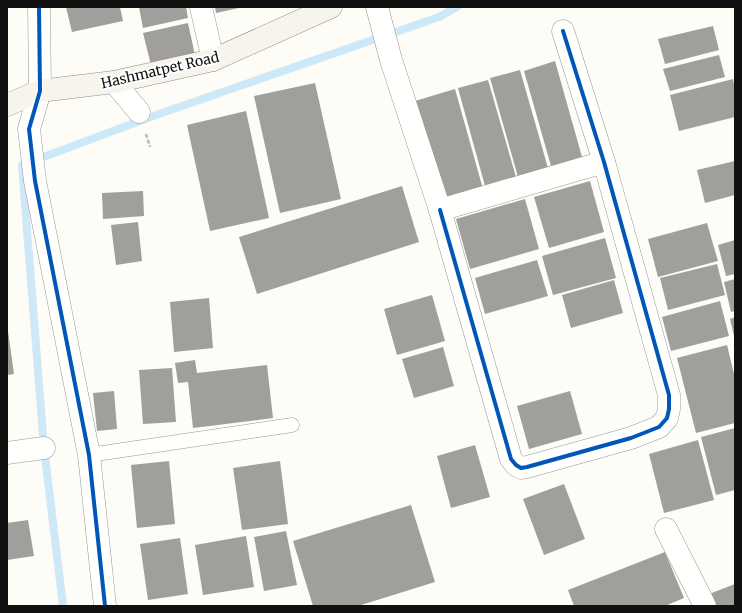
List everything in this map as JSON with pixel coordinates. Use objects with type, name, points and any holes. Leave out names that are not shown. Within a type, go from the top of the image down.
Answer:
[{"type":"main road","name":"Hashmatpet Road","points":[[7,105],[40,91],[114,82],[213,60],[331,7]]},
{"type":"street","points":[[38,7],[40,91],[29,129],[35,181],[89,456],[105,606]]},
{"type":"street","points":[[201,7],[213,60]]},
{"type":"street","points":[[379,14],[391,60],[440,210],[511,459],[521,468],[631,438],[659,427],[667,418],[669,409],[669,395],[604,162],[563,31]]},
{"type":"street","points":[[114,82],[139,112]]},
{"type":"street","points":[[440,210],[604,162]]},
{"type":"street","points":[[7,453],[44,448]]},
{"type":"street","points":[[666,529],[705,606]]},
{"type":"lane","points":[[89,456],[292,424]]},
{"type":"building","points":[[66,7],[120,7],[123,21],[72,32]]},
{"type":"building","points":[[139,7],[186,7],[188,18],[143,28]]},
{"type":"building","points":[[215,7],[239,7],[239,8],[216,13]]},
{"type":"building","points":[[188,23],[196,60],[152,69],[143,33]]},
{"type":"building","points":[[713,26],[719,50],[665,64],[658,39]]},
{"type":"building","points":[[719,55],[725,77],[670,91],[663,69]]},
{"type":"building","points":[[555,61],[582,157],[551,166],[524,71]]},
{"type":"building","points":[[520,70],[548,168],[518,177],[490,78]]},
{"type":"building","points":[[733,79],[735,89],[735,117],[679,131],[670,95]]},
{"type":"building","points":[[488,80],[516,177],[485,186],[458,88]]},
{"type":"building","points":[[315,83],[341,199],[280,213],[254,96]]},
{"type":"building","points":[[455,89],[483,189],[443,201],[415,101]]},
{"type":"building","points":[[246,111],[269,218],[210,231],[187,125]]},
{"type":"building","points":[[735,161],[735,195],[705,203],[697,170]]},
{"type":"building","points":[[590,181],[604,232],[549,248],[534,197]]},
{"type":"building","points":[[402,186],[419,242],[257,294],[239,237]]},
{"type":"building","points":[[143,191],[144,216],[103,219],[102,193]]},
{"type":"building","points":[[525,199],[539,249],[470,269],[456,219]]},
{"type":"building","points":[[138,222],[142,261],[116,265],[111,225]]},
{"type":"building","points":[[707,223],[718,261],[658,277],[648,239]]},
{"type":"building","points":[[605,238],[616,278],[553,295],[542,256]]},
{"type":"building","points":[[735,240],[735,274],[726,276],[718,245]]},
{"type":"building","points":[[537,260],[548,296],[485,314],[475,278]]},
{"type":"building","points":[[717,264],[725,295],[668,310],[660,278]]},
{"type":"building","points":[[735,279],[735,311],[731,312],[724,282]]},
{"type":"building","points":[[614,280],[623,313],[571,328],[562,295]]},
{"type":"building","points":[[432,295],[445,341],[397,355],[384,309]]},
{"type":"building","points":[[209,298],[213,348],[174,352],[170,302]]},
{"type":"building","points":[[720,301],[729,336],[671,351],[662,317]]},
{"type":"building","points":[[735,317],[735,336],[734,336],[730,319]]},
{"type":"building","points":[[7,331],[14,374],[7,375]]},
{"type":"building","points":[[727,345],[735,378],[735,423],[696,433],[677,358]]},
{"type":"building","points":[[443,347],[454,386],[414,398],[402,359]]},
{"type":"building","points":[[195,360],[197,373],[267,365],[273,418],[193,428],[188,382],[178,383],[175,363]]},
{"type":"building","points":[[172,368],[176,422],[143,424],[139,370]]},
{"type":"building","points":[[114,391],[117,429],[97,431],[93,393]]},
{"type":"building","points":[[570,391],[582,434],[529,449],[517,406]]},
{"type":"building","points":[[735,428],[735,490],[716,495],[701,437]]},
{"type":"building","points":[[698,440],[714,500],[664,513],[649,454]]},
{"type":"building","points":[[475,445],[490,497],[451,508],[437,456]]},
{"type":"building","points":[[169,461],[175,524],[137,528],[131,465]]},
{"type":"building","points":[[280,461],[288,524],[242,530],[233,468]]},
{"type":"building","points":[[564,484],[585,539],[544,555],[523,499]]},
{"type":"building","points":[[411,505],[435,582],[358,606],[313,606],[293,541]]},
{"type":"building","points":[[28,520],[34,556],[7,560],[7,523]]},
{"type":"building","points":[[286,531],[297,585],[264,591],[254,537]]},
{"type":"building","points":[[246,536],[254,587],[203,595],[195,545]]},
{"type":"building","points":[[180,538],[188,594],[148,600],[140,544]]},
{"type":"building","points":[[665,552],[684,598],[665,606],[574,606],[568,590]]},
{"type":"building","points":[[735,584],[735,606],[708,606],[704,596]]},
{"type":"waterway","points":[[63,606],[44,448],[22,165],[156,115],[439,17],[457,7]]},
{"type":"cycle path","points":[[39,7],[40,91],[29,129],[35,181],[89,455],[105,606]]},
{"type":"cycle path","points":[[440,210],[511,459],[516,465],[521,468],[527,467],[631,438],[659,427],[667,418],[669,409],[669,395],[604,162],[563,31]]}]
